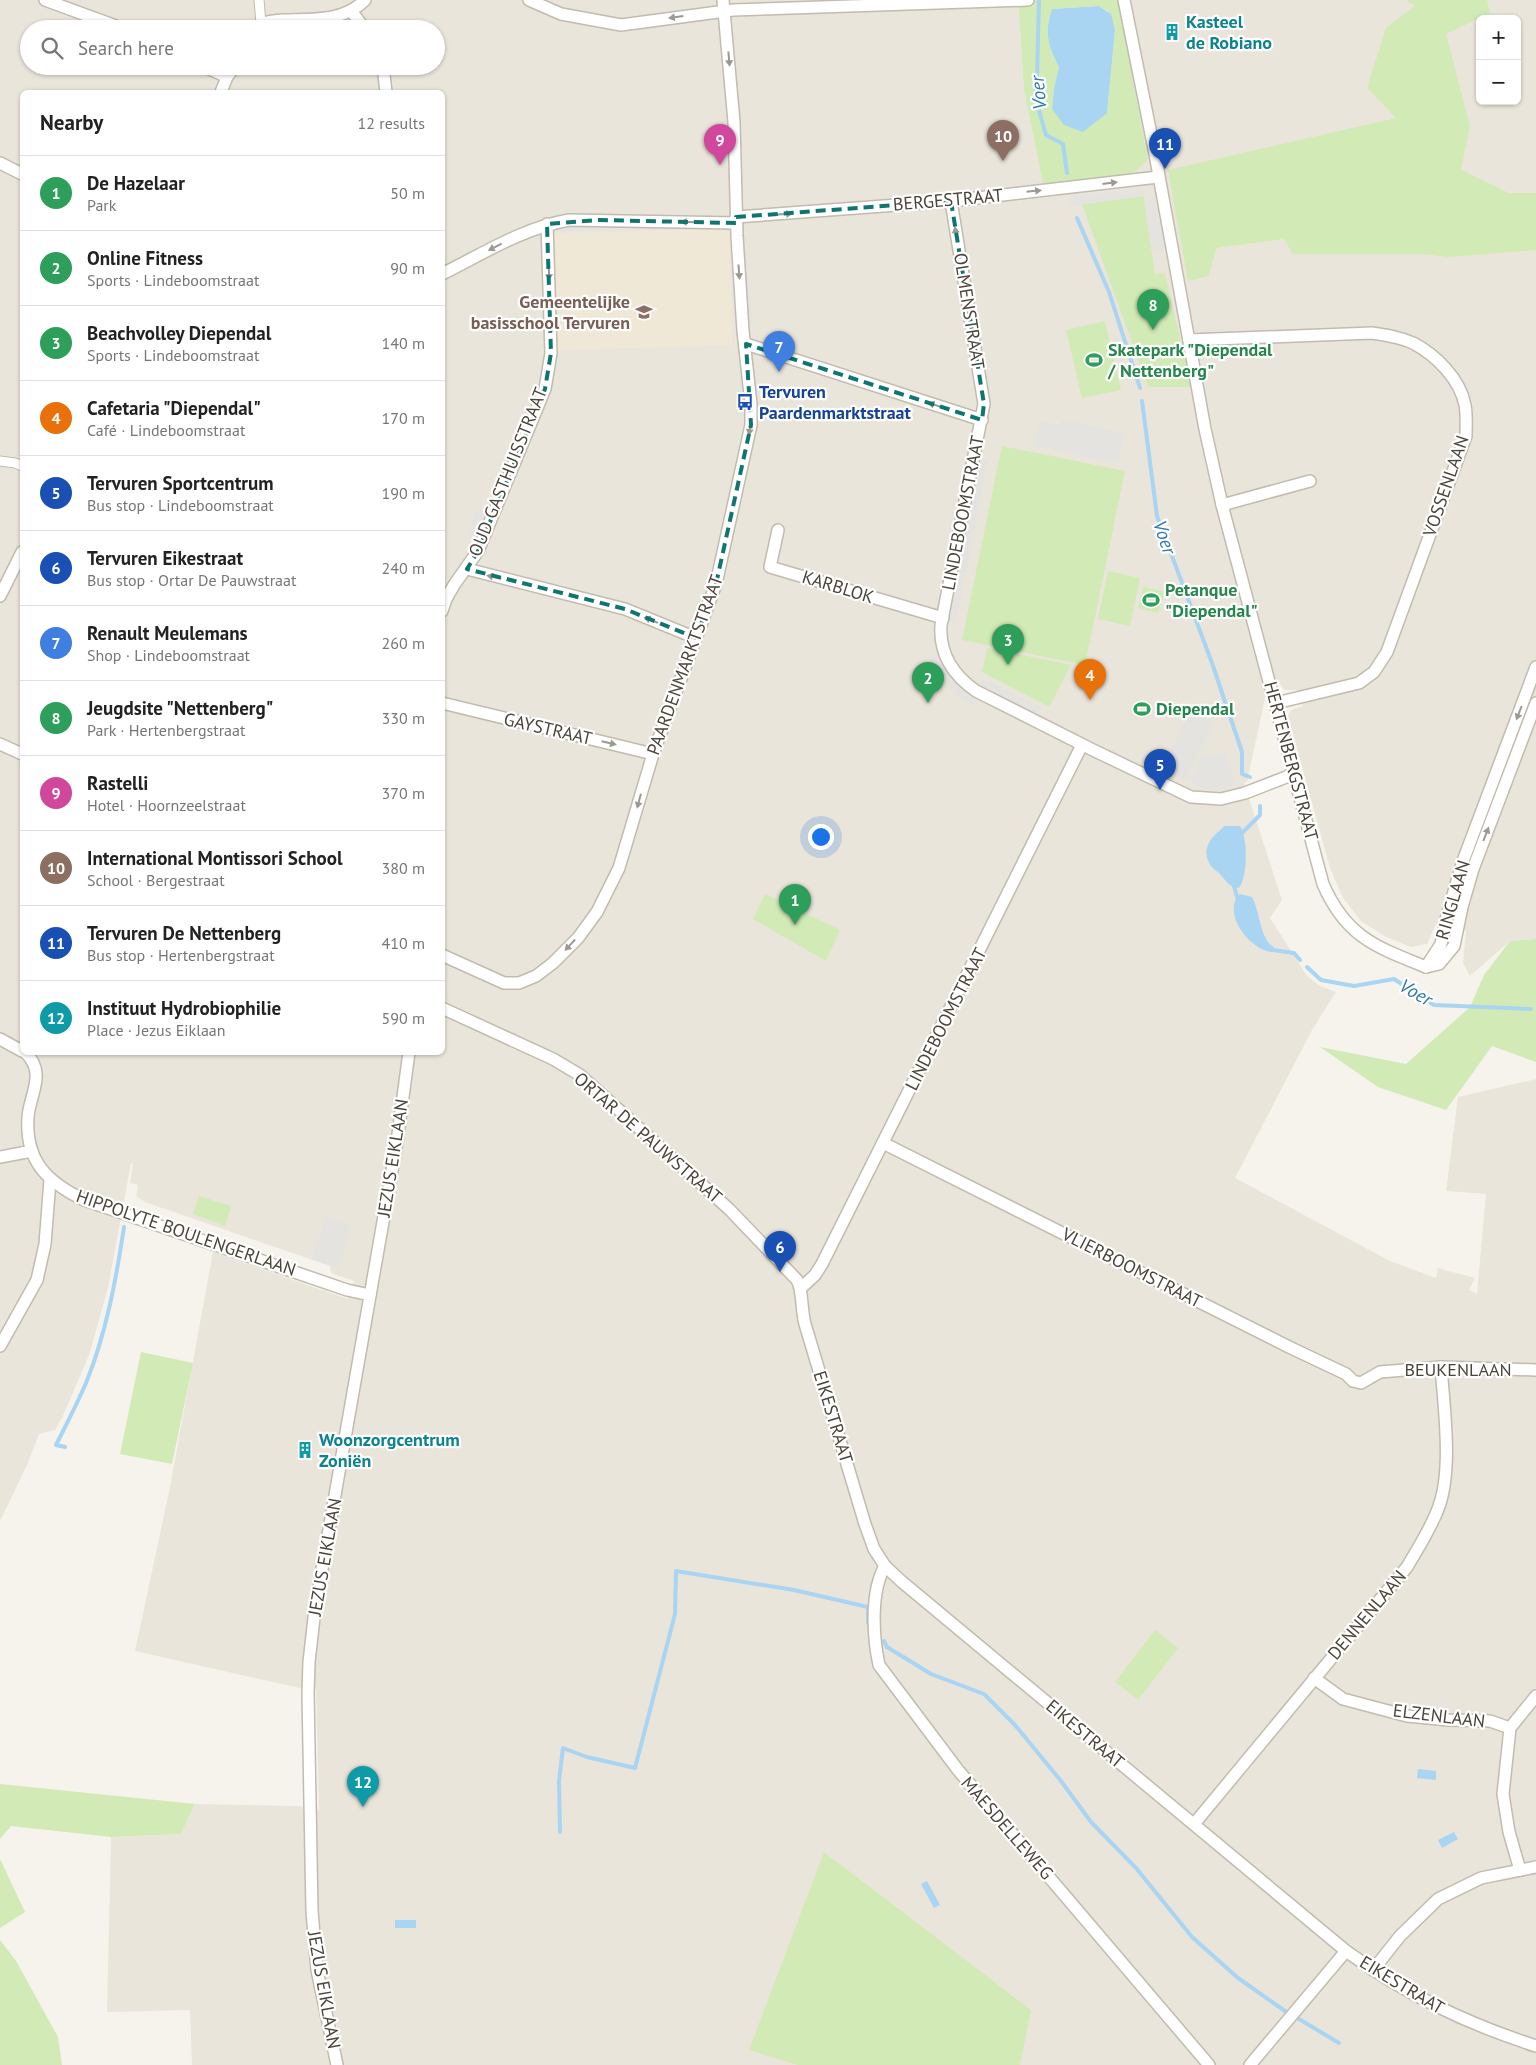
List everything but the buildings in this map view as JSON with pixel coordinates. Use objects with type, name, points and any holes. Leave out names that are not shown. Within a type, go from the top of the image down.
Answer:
[{"type":"street","points":[[45,0],[99,20]]},
{"type":"street","points":[[257,20],[259,0]]},
{"type":"street","points":[[294,20],[336,18],[352,12],[365,0]]},
{"type":"street","points":[[529,0],[561,14],[612,24],[724,5],[1028,0]]},
{"type":"street","name":"HERTENBERGSTRAAT","points":[[1124,0],[1205,429],[1222,505],[1323,884],[1337,910],[1356,932],[1374,946],[1426,967]]},
{"type":"street","name":"PAARDENMARKTSTRAAT","points":[[445,955],[504,983],[519,983],[536,976],[554,963],[578,938],[597,912],[619,868],[653,754],[716,584],[751,425],[751,404],[736,220],[734,122],[724,5]]},
{"type":"street","points":[[352,12],[358,20]]},
{"type":"street","points":[[222,90],[227,77],[223,75]]},
{"type":"street","points":[[384,75],[386,90]]},
{"type":"street","points":[[0,163],[20,173]]},
{"type":"street","name":"BERGESTRAAT","points":[[445,272],[522,233],[547,224],[569,220],[736,220],[951,201],[1158,177]]},
{"type":"street","name":"OLMENSTRAAT","points":[[951,201],[984,404],[982,420]]},
{"type":"street","name":"OUD GASTHUISSTRAAT","points":[[445,601],[478,551],[545,389],[551,353],[547,224]]},
{"type":"street","name":"VOSSENLAAN","points":[[1189,340],[1372,332],[1393,336],[1413,343],[1426,351],[1454,379],[1465,403],[1466,436],[1387,652],[1379,665],[1374,672],[1359,682],[1276,703]]},
{"type":"street","name":"LINDEBOOMSTRAAT","points":[[746,344],[982,420],[941,634],[942,648],[954,672],[965,683],[1082,745],[1172,789],[1201,798],[1221,799],[1245,793],[1294,774]]},
{"type":"street","points":[[0,461],[19,464]]},
{"type":"street","points":[[1222,505],[1310,481]]},
{"type":"street","name":"KARBLOK","points":[[778,530],[770,568],[943,618]]},
{"type":"street","points":[[0,596],[20,556]]},
{"type":"street","points":[[467,569],[625,609],[696,638]]},
{"type":"street","points":[[445,581],[454,585]]},
{"type":"street","name":"RINGLAAN","points":[[1426,967],[1442,944],[1447,915],[1463,862],[1536,667]]},
{"type":"street","name":"RINGLAAN","points":[[1426,967],[1439,964],[1454,946],[1467,888],[1536,703]]},
{"type":"street","name":"GAYSTRAAT","points":[[445,704],[653,754]]},
{"type":"street","points":[[0,744],[20,753]]},
{"type":"street","name":"LINDEBOOMSTRAAT","points":[[801,1288],[815,1275],[822,1264],[1082,745]]},
{"type":"street","name":"ORTAR DE PAUWSTRAAT","points":[[445,1009],[553,1059],[580,1075],[729,1209],[793,1274],[801,1288]]},
{"type":"street","name":"HIPPOLYTE BOULENGERLAAN","points":[[0,1038],[20,1050]]},
{"type":"street","name":"HIPPOLYTE BOULENGERLAAN","points":[[27,1055],[35,1065],[37,1076],[28,1116],[28,1133],[32,1151],[50,1180],[84,1200],[347,1290],[370,1295]]},
{"type":"street","name":"JEZUS EIKLAAN","points":[[337,2065],[317,1970],[313,1928],[310,1844],[309,1662],[315,1609],[397,1142],[409,1055]]},
{"type":"street","name":"VLIERBOOMSTRAAT","points":[[883,1143],[1288,1347],[1346,1374],[1353,1381],[1361,1383],[1380,1372]]},
{"type":"street","points":[[0,1157],[32,1151]]},
{"type":"street","points":[[0,1345],[37,1280],[46,1244],[50,1180]]},
{"type":"street","name":"EIKESTRAAT","points":[[801,1288],[803,1318],[846,1462],[874,1549],[885,1566],[968,1638],[1346,1951],[1420,1999],[1460,2018],[1536,2046]]},
{"type":"street","name":"BEUKENLAAN","points":[[1380,1372],[1442,1367],[1536,1370]]},
{"type":"street","name":"DENNENLAAN","points":[[1194,1824],[1407,1567],[1425,1538],[1438,1507],[1443,1483],[1446,1450],[1442,1367]]},
{"type":"street","name":"MAESDELLEWEG","points":[[885,1566],[876,1587],[875,1644],[880,1665],[958,1770],[1210,2064]]},
{"type":"street","name":"ELZENLAAN","points":[[1314,1678],[1343,1698],[1406,1716],[1490,1722],[1510,1728]]},
{"type":"street","points":[[1520,1870],[1509,1832],[1503,1794],[1510,1728],[1536,1696]]},
{"type":"street","points":[[1373,1970],[1400,1936],[1438,1899],[1481,1878],[1536,1866]]},
{"type":"street","points":[[1250,2065],[1346,1951]]},
{"type":"highlighted area","points":[[951,201],[984,404],[982,420],[746,344],[751,425],[716,584],[696,638],[625,609],[467,569],[478,551],[545,389],[551,353],[547,224],[599,220],[736,223],[736,217]]},
{"type":"shaded area","points":[[0,0],[1018,0],[1024,90],[1043,184],[1130,176],[1148,160],[1118,0],[1536,0],[1536,939],[1510,941],[1470,976],[1463,963],[1466,931],[1436,924],[1427,944],[1411,947],[1386,937],[1361,921],[1343,898],[1330,868],[1288,716],[1291,710],[1303,706],[1297,690],[1284,690],[1278,679],[1265,698],[1247,782],[1244,783],[1282,900],[1270,918],[1307,976],[1320,986],[1336,992],[1312,1030],[1235,1178],[1390,1261],[1436,1278],[1438,1268],[1475,1278],[1469,1290],[1477,1294],[1486,1194],[1446,1191],[1458,1097],[1536,1079],[1536,2065],[192,2065],[190,2010],[107,2012],[111,1837],[181,1834],[195,1804],[299,1806],[319,1810],[316,1689],[300,1688],[135,1651],[170,1487],[213,1252],[348,1299],[354,1281],[331,1273],[330,1266],[145,1202],[136,1196],[138,1185],[130,1183],[133,1164],[131,1163],[108,1288],[89,1355],[63,1416],[55,1430],[39,1434],[27,1465],[0,1521]]},
{"type":"shaded area","points":[[1125,5],[1155,154],[1148,160],[1119,7]]},
{"type":"shaded area","points":[[1143,189],[1144,196],[1071,206],[1070,196]]},
{"type":"shaded area","points":[[1155,199],[1164,250],[1152,252],[1144,201]]},
{"type":"shaded area","points":[[962,218],[992,401],[986,402],[957,219]]},
{"type":"shaded area","points":[[620,225],[619,229],[558,231],[558,227]]},
{"type":"shaded area","name":"Gemeentelijke basisschool Tervuren","points":[[727,229],[730,233],[732,345],[558,350],[554,233]]},
{"type":"shaded area","points":[[748,273],[752,323],[746,324],[742,274]]},
{"type":"shaded area","points":[[739,372],[743,372],[746,413],[741,413]]},
{"type":"shaded area","points":[[1062,420],[1125,433],[1118,463],[1034,446],[1039,421],[1060,425]]},
{"type":"shaded area","points":[[979,458],[988,460],[956,623],[947,622]]},
{"type":"shaded area","points":[[489,509],[478,535],[468,536],[476,510]]},
{"type":"shaded area","points":[[938,654],[953,681],[978,698],[974,706],[953,693],[941,679],[931,660]]},
{"type":"shaded area","points":[[983,678],[1041,707],[1037,715],[979,686]]},
{"type":"shaded area","points":[[1190,711],[1215,723],[1187,780],[1162,768]]},
{"type":"shaded area","points":[[1224,752],[1236,785],[1219,790],[1204,789],[1189,781],[1203,753],[1211,757]]},
{"type":"shaded area","points":[[326,1216],[352,1225],[338,1268],[312,1259]]},
{"type":"green space","points":[[1018,0],[1118,0],[1148,160],[1130,176],[1043,184],[1024,90]],"holes":[[[1099,6],[1108,11],[1115,30],[1107,113],[1052,109],[1059,67],[1048,39],[1048,25],[1052,9]]]},
{"type":"green space","points":[[1406,0],[1487,0],[1490,13],[1476,15],[1476,20],[1446,34],[1470,126],[1461,170],[1509,193],[1536,193],[1536,250],[1449,257],[1422,254],[1293,254],[1284,239],[1216,248],[1209,276],[1188,281],[1168,170],[1396,118],[1367,88],[1386,28],[1415,6]]},
{"type":"green space","points":[[1144,196],[1155,274],[1165,273],[1191,387],[1148,387],[1082,204]]},
{"type":"green space","name":"Skatepark \"Diependal / Nettenberg\"","points":[[1105,321],[1121,390],[1082,398],[1066,330]]},
{"type":"green space","points":[[1002,446],[1125,471],[1085,665],[962,640]]},
{"type":"green space","points":[[1108,571],[1140,578],[1130,626],[1098,619]]},
{"type":"green space","name":"Petanque \"Diependal\"","points":[[1143,587],[1165,592],[1158,613],[1138,608]]},
{"type":"green space","points":[[987,648],[1071,665],[1049,707],[982,672]]},
{"type":"green space","points":[[765,894],[840,930],[826,961],[753,919]]},
{"type":"green space","points":[[1536,939],[1536,1062],[1492,1046],[1446,1110],[1378,1087],[1320,1047],[1406,1064],[1470,1007],[1484,975],[1510,941]]},
{"type":"green space","points":[[199,1196],[231,1206],[225,1226],[193,1214]]},
{"type":"green space","points":[[141,1352],[193,1363],[172,1464],[120,1454]]},
{"type":"green space","points":[[1155,1630],[1178,1648],[1138,1700],[1115,1682]]},
{"type":"green space","points":[[0,1784],[195,1804],[181,1834],[111,1837],[11,1826],[0,1839]]},
{"type":"green space","points":[[824,1852],[1031,2010],[1020,2065],[798,2065],[749,2050]]},
{"type":"green space","points":[[0,1859],[25,1912],[0,1928]]},
{"type":"green space","points":[[0,1940],[16,1961],[58,2037],[62,2065],[0,2065]]},
{"type":"water","points":[[1099,6],[1111,14],[1115,30],[1107,113],[1083,132],[1064,125],[1052,109],[1059,67],[1048,39],[1048,25],[1052,9]]},
{"type":"water","points":[[1225,826],[1240,826],[1243,832],[1246,857],[1244,875],[1239,888],[1228,883],[1212,867],[1208,860],[1207,849],[1209,844],[1215,834]]},
{"type":"water","points":[[1240,894],[1252,897],[1266,939],[1274,952],[1265,951],[1257,946],[1241,930],[1236,921],[1234,911],[1235,902]]},
{"type":"water","points":[[1418,1769],[1436,1771],[1436,1780],[1417,1778]]},
{"type":"water","points":[[1454,1832],[1458,1839],[1442,1848],[1438,1840]]},
{"type":"water","points":[[927,1881],[940,1905],[934,1908],[921,1884]]},
{"type":"water","points":[[395,1920],[416,1920],[416,1928],[395,1928]]},
{"type":"waterway","name":"Voer","points":[[1039,0],[1035,97],[1046,135],[1063,144],[1067,173]]},
{"type":"waterway","name":"Voer","points":[[1077,218],[1109,292],[1140,388]]},
{"type":"waterway","name":"Voer","points":[[1142,401],[1157,516],[1212,663],[1242,752],[1242,774],[1250,777]]},
{"type":"waterway","name":"Voer","points":[[1242,833],[1260,815],[1260,806]]},
{"type":"waterway","name":"Voer","points":[[1233,883],[1238,900]]},
{"type":"waterway","name":"Voer","points":[[1271,947],[1273,950],[1294,953],[1300,960]]},
{"type":"waterway","name":"Voer","points":[[1307,967],[1321,980],[1354,986],[1394,979],[1434,1005],[1531,1009]]},
{"type":"waterway","points":[[65,1447],[56,1445],[86,1383],[105,1326],[124,1227]]},
{"type":"waterway","points":[[560,1832],[559,1781],[563,1748],[587,1757],[635,1768],[675,1614],[676,1571],[794,1590],[868,1607],[868,1623]]},
{"type":"waterway","points":[[884,1641],[887,1647],[931,1674],[984,1694],[1015,1725],[1061,1781],[1091,1822],[1136,1868],[1192,1937],[1238,1978],[1285,2011]]},
{"type":"waterway","points":[[1299,2019],[1339,2043]]},
{"type":"place","name":"Kasteel de Robiano","points":[[1172,32]]},
{"type":"place","name":"International Montissori School","points":[[1003,161]]},
{"type":"place","name":"Rastelli","points":[[720,165]]},
{"type":"place","name":"Tervuren De Nettenberg","points":[[1165,169]]},
{"type":"place","name":"Gemeentelijke basisschool Tervuren","points":[[644,312]]},
{"type":"place","name":"Jeugdsite \"Nettenberg\"","points":[[1153,330]]},
{"type":"place","name":"Skatepark \"Diependal / Nettenberg\"","points":[[1094,360]]},
{"type":"place","name":"Renault Meulemans","points":[[779,372]]},
{"type":"place","name":"Tervuren Paardenmarktstraat","points":[[745,402]]},
{"type":"place","name":"Petanque \"Diependal\"","points":[[1151,600]]},
{"type":"place","name":"Beachvolley Diependal","points":[[1008,665]]},
{"type":"place","name":"Cafetaria \"Diependal\"","points":[[1090,700]]},
{"type":"place","name":"Online Fitness","points":[[928,703]]},
{"type":"place","name":"Diependal","points":[[1142,709]]},
{"type":"place","name":"Tervuren Sportcentrum","points":[[1160,790]]},
{"type":"place","name":"De Hazelaar","points":[[795,925]]},
{"type":"place","name":"Tervuren Eikestraat","points":[[780,1272]]},
{"type":"place","name":"Woonzorgcentrum Zoniën","points":[[305,1450]]},
{"type":"place","name":"Instituut Hydrobiophilie","points":[[363,1807]]}]
